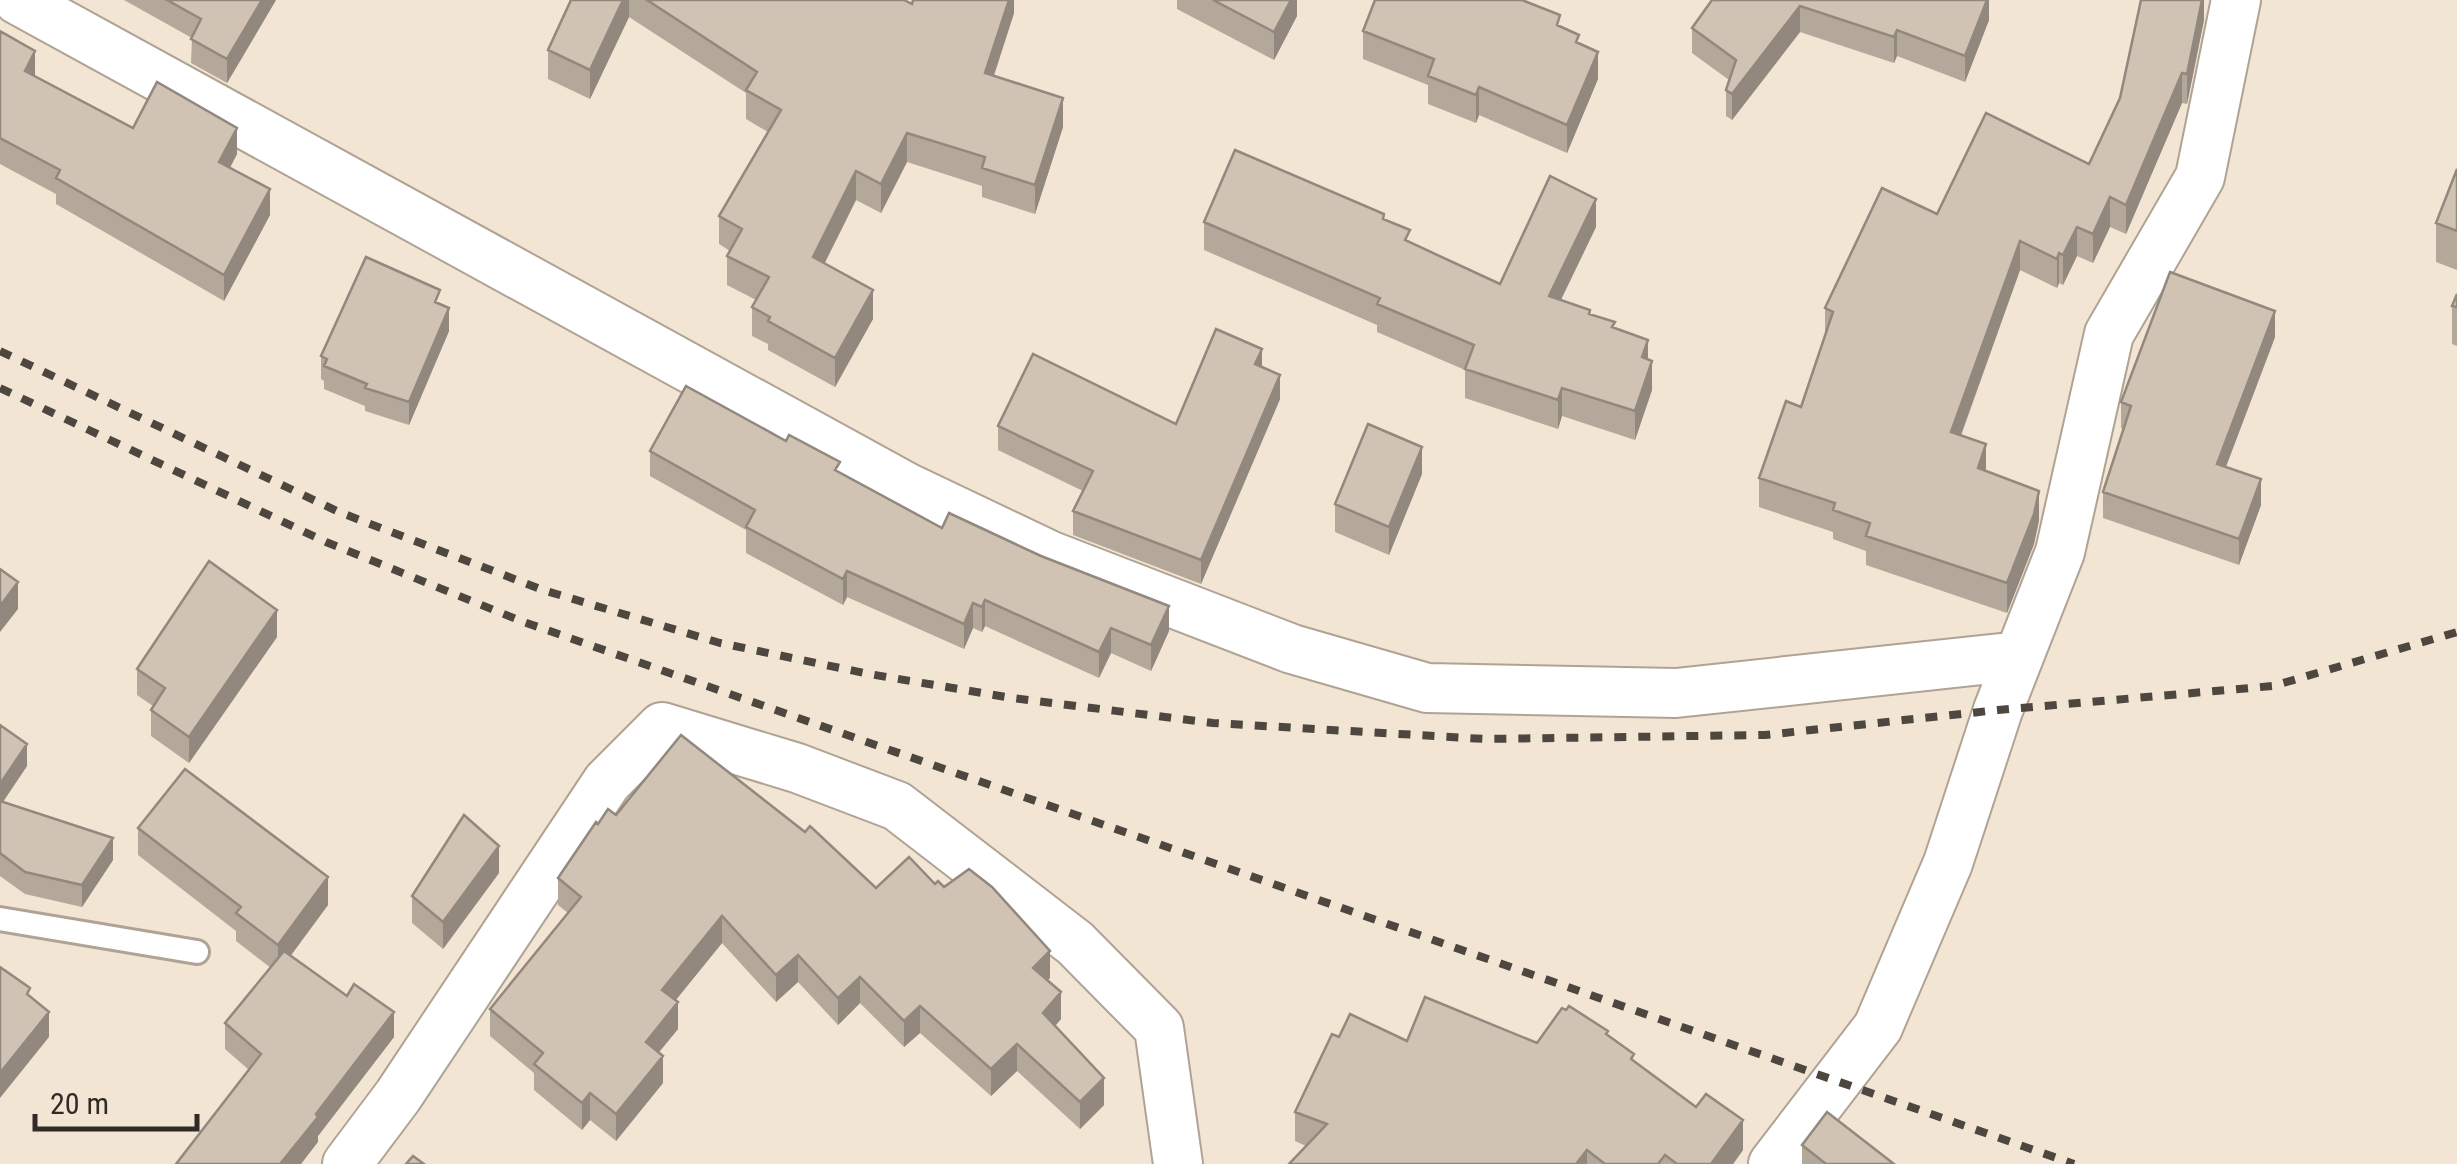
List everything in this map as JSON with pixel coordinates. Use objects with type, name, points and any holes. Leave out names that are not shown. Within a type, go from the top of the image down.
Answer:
[{"type":"street","points":[[18,0],[934,501],[1052,556],[1292,648],[1427,688],[1676,693],[2018,656]]},
{"type":"street","points":[[1773,1164],[1878,1027],[1948,863],[2018,656],[2060,552],[2109,334],[2200,178],[2236,0]]},
{"type":"street","points":[[347,1164],[398,1096],[607,782],[662,728],[797,768],[897,806],[1075,942],[1159,1028],[1178,1164]]},
{"type":"lane","points":[[0,919],[198,952]]},
{"type":"building","points":[[167,0],[262,0],[227,59],[191,39],[201,19]]},
{"type":"building","points":[[571,0],[623,0],[590,70],[548,50]]},
{"type":"building","points":[[647,0],[904,0],[912,4],[913,0],[1009,0],[985,73],[1063,98],[1035,185],[982,168],[985,157],[907,133],[881,184],[856,171],[813,257],[873,290],[835,358],[768,321],[770,317],[752,307],[769,277],[727,256],[742,229],[719,216],[781,110],[746,90],[757,72]]},
{"type":"building","points":[[1213,0],[1291,0],[1274,32]]},
{"type":"building","points":[[1375,0],[1522,0],[1560,15],[1557,25],[1579,35],[1576,42],[1598,52],[1567,125],[1479,87],[1476,95],[1428,76],[1434,59],[1363,31]]},
{"type":"building","points":[[1712,0],[1987,0],[1965,56],[1897,30],[1894,37],[1800,6],[1732,94],[1726,90],[1736,60],[1692,28]]},
{"type":"building","points":[[2141,0],[2202,0],[2187,74],[2182,73],[2126,205],[2110,197],[2093,234],[2077,227],[2057,259],[2020,241],[1951,432],[1986,444],[1978,468],[2039,491],[2007,583],[1866,536],[1870,523],[1833,510],[1835,503],[1759,478],[1786,401],[1801,407],[1833,312],[1825,308],[1882,188],[1937,214],[1986,113],[2089,164],[2120,98]]},
{"type":"building","points":[[0,31],[35,51],[25,71],[133,128],[157,82],[237,128],[219,162],[270,189],[224,275],[56,178],[60,170],[0,138]]},
{"type":"building","points":[[1235,150],[1384,214],[1383,219],[1410,230],[1405,240],[1500,284],[1550,176],[1596,199],[1549,296],[1590,310],[1589,314],[1615,322],[1612,327],[1648,340],[1642,357],[1652,361],[1635,411],[1562,388],[1558,400],[1465,369],[1474,345],[1377,304],[1380,298],[1204,222]]},
{"type":"building","points":[[2457,169],[2457,231],[2436,223]]},
{"type":"building","points":[[366,257],[440,290],[435,302],[449,308],[409,402],[365,388],[367,384],[324,366],[327,359],[321,356]]},
{"type":"building","points":[[2170,272],[2275,311],[2217,464],[2261,479],[2239,539],[2103,492],[2131,406],[2121,402]]},
{"type":"building","points":[[1216,329],[1262,349],[1255,364],[1280,375],[1201,560],[1073,511],[1093,471],[998,426],[1033,354],[1176,424]]},
{"type":"building","points":[[686,386],[786,441],[789,435],[840,462],[835,470],[942,528],[949,513],[1041,556],[1169,606],[1151,645],[1111,628],[1099,652],[985,600],[982,607],[973,603],[964,624],[847,571],[843,579],[746,527],[755,510],[650,451]]},
{"type":"building","points":[[1368,424],[1422,447],[1389,527],[1335,504]]},
{"type":"building","points":[[209,561],[277,610],[189,737],[151,710],[165,688],[137,669]]},
{"type":"building","points":[[0,569],[18,582],[0,606]]},
{"type":"building","points":[[0,725],[27,744],[0,784]]},
{"type":"building","points":[[681,735],[805,832],[810,826],[876,888],[909,857],[935,884],[938,881],[944,887],[969,869],[992,887],[1050,951],[1033,968],[1061,992],[1043,1013],[1104,1078],[1080,1102],[1017,1044],[991,1069],[920,1006],[904,1021],[860,977],[838,998],[798,955],[776,975],[722,916],[662,990],[678,1002],[646,1042],[663,1056],[616,1114],[590,1093],[582,1103],[534,1064],[543,1053],[490,1009],[581,897],[558,878],[596,822],[608,809],[616,815]]},
{"type":"building","points":[[185,769],[328,877],[278,945],[236,913],[241,907],[138,828]]},
{"type":"building","points":[[0,801],[113,838],[82,885],[25,872],[0,853]]},
{"type":"building","points":[[464,815],[499,846],[443,922],[412,896]]},
{"type":"building","points":[[284,951],[347,996],[354,984],[394,1012],[280,1164],[176,1164],[261,1054],[225,1023]]},
{"type":"building","points":[[0,967],[30,988],[27,994],[49,1012],[0,1073]]},
{"type":"building","points":[[1425,997],[1537,1043],[1562,1008],[1566,1010],[1569,1006],[1608,1031],[1606,1034],[1634,1054],[1631,1059],[1696,1107],[1706,1094],[1743,1120],[1711,1164],[1677,1164],[1665,1155],[1658,1164],[1605,1164],[1587,1150],[1576,1164],[1289,1164],[1327,1124],[1295,1112],[1332,1034],[1339,1037],[1350,1014],[1407,1041]]},
{"type":"building","points":[[1827,1112],[1894,1164],[1826,1164],[1802,1145]]},
{"type":"building","points":[[413,1156],[424,1164],[406,1164]]},
{"type":"railway","points":[[0,351],[339,512],[543,590],[720,643],[869,674],[1012,698],[1213,723],[1485,739],[1765,735],[2273,686],[2457,632]]},
{"type":"railway","points":[[0,388],[326,542],[521,621],[2074,1164]]}]
